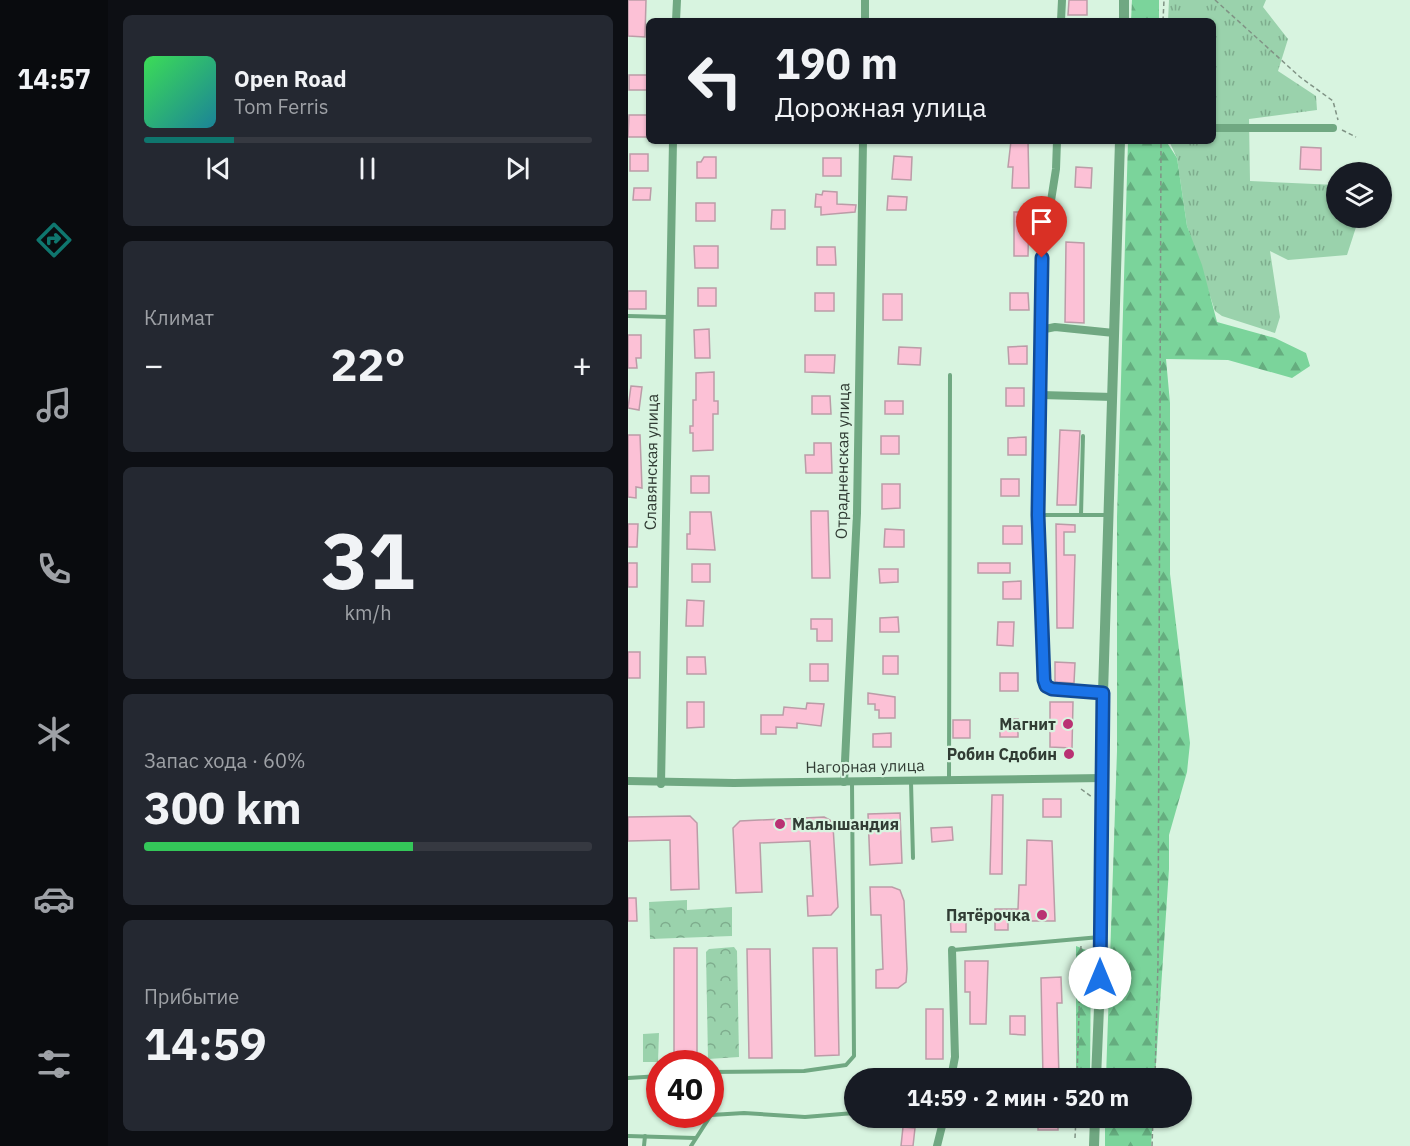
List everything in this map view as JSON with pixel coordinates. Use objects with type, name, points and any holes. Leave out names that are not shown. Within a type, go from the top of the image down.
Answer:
[{"type":"street","points":[[676,18],[677,0]]},
{"type":"street","points":[[865,0],[865,18]]},
{"type":"street","points":[[1061,18],[1062,0]]},
{"type":"street","points":[[1123,18],[1124,0]]},
{"type":"street","points":[[1216,128],[1333,128]]},
{"type":"street","name":"Славянская улица","points":[[661,784],[673,144]]},
{"type":"street","name":"Отрадненская улица","points":[[848,782],[857,513],[863,144]]},
{"type":"street","points":[[1057,144],[1056,170],[1042,258],[1040,330],[1038,515],[1046,686],[1103,693]]},
{"type":"street","points":[[1096,1068],[1103,693],[1120,144]]},
{"type":"street","points":[[1040,330],[1055,327],[1114,333]]},
{"type":"street","points":[[1040,395],[1113,397]]},
{"type":"street","name":"Нагорная улица","points":[[628,781],[661,784],[911,781],[949,778],[1103,778]]},
{"type":"street","points":[[952,950],[955,1057],[953,1068]]},
{"type":"street","points":[[937,1146],[942,1128]]},
{"type":"street","points":[[1094,1128],[1094,1146]]},
{"type":"lane","points":[[628,316],[669,317]]},
{"type":"lane","points":[[949,778],[950,375]]},
{"type":"lane","points":[[1081,515],[1083,436]]},
{"type":"lane","points":[[1038,515],[1109,515]]},
{"type":"lane","points":[[911,781],[913,858]]},
{"type":"lane","points":[[724,1072],[804,1071],[846,1065],[854,1056],[848,782]]},
{"type":"lane","points":[[952,950],[1100,937]]},
{"type":"lane","points":[[628,1078],[646,1077]]},
{"type":"lane","points":[[691,1146],[711,1115],[744,1113],[805,1117],[844,1114]]},
{"type":"lane","points":[[628,1136],[696,1138]]},
{"type":"lane","points":[[644,1146],[645,1136]]},
{"type":"path","points":[[1164,0],[1164,18]]},
{"type":"path","points":[[1215,0],[1300,77],[1333,101],[1339,127],[1356,137]]},
{"type":"path","points":[[1155,1068],[1159,950],[1161,144]]},
{"type":"path","points":[[1077,787],[1087,792],[1094,800]]},
{"type":"path","points":[[1077,1068],[1081,938]]},
{"type":"path","points":[[1075,1138],[1076,1128]]},
{"type":"path","points":[[1152,1146],[1153,1128]]},
{"type":"green space","points":[[1132,0],[1159,0],[1159,18],[1131,18]]},
{"type":"green space","points":[[1169,0],[1266,0],[1263,7],[1288,39],[1278,71],[1316,96],[1317,110],[1249,119],[1250,181],[1326,185],[1326,228],[1356,228],[1347,255],[1288,260],[1270,251],[1280,317],[1275,333],[1222,316],[1215,311],[1187,226],[1177,158],[1170,144],[1216,144],[1216,18],[1168,18]]},
{"type":"green space","points":[[1128,144],[1168,144],[1177,158],[1187,226],[1202,265],[1217,322],[1275,338],[1306,353],[1310,366],[1292,378],[1228,360],[1166,359],[1170,403],[1170,574],[1190,743],[1187,772],[1169,835],[1169,869],[1156,1068],[1106,1068],[1117,751],[1117,517]]},
{"type":"green space","points":[[687,900],[687,910],[732,907],[732,936],[650,939],[649,902]]},
{"type":"green space","points":[[1076,946],[1091,952],[1090,1068],[1076,1068]]},
{"type":"green space","points":[[734,947],[737,951],[739,1057],[724,1058],[724,1050],[708,1050],[706,952],[709,949]]},
{"type":"green space","points":[[659,1033],[658,1050],[646,1050],[646,1062],[643,1062],[643,1034]]},
{"type":"green space","points":[[1105,1128],[1152,1128],[1151,1146],[1105,1146]]},
{"type":"building","points":[[628,0],[646,0],[645,37],[628,36]]},
{"type":"building","points":[[1069,0],[1087,0],[1087,15],[1068,15]]},
{"type":"building","points":[[629,75],[646,75],[646,90],[629,90]]},
{"type":"building","points":[[629,115],[646,115],[646,137],[628,137]]},
{"type":"building","points":[[1011,144],[1028,144],[1029,188],[1012,188],[1013,167],[1008,167]]},
{"type":"building","points":[[1301,147],[1321,148],[1321,170],[1300,169]]},
{"type":"building","points":[[630,154],[648,154],[648,171],[630,171]]},
{"type":"building","points":[[894,156],[912,157],[911,180],[892,179]]},
{"type":"building","points":[[704,157],[716,157],[716,178],[697,178],[697,162],[701,162]]},
{"type":"building","points":[[823,158],[841,158],[841,176],[823,176]]},
{"type":"building","points":[[1076,167],[1092,168],[1091,188],[1075,187]]},
{"type":"building","points":[[634,188],[651,188],[650,200],[633,200]]},
{"type":"building","points":[[823,191],[837,192],[837,204],[856,205],[855,212],[821,215],[821,207],[815,207],[816,194],[822,195]]},
{"type":"building","points":[[888,196],[907,197],[906,210],[887,210]]},
{"type":"building","points":[[696,203],[715,203],[715,221],[696,221]]},
{"type":"building","points":[[772,210],[785,210],[785,229],[771,229]]},
{"type":"building","points":[[1014,212],[1029,212],[1028,256],[1014,256]]},
{"type":"building","points":[[1066,242],[1084,243],[1084,323],[1065,322]]},
{"type":"building","points":[[694,246],[718,246],[718,268],[695,268]]},
{"type":"building","points":[[817,247],[835,247],[836,265],[817,265]]},
{"type":"building","points":[[698,288],[716,288],[716,306],[698,306]]},
{"type":"building","points":[[628,291],[646,291],[646,309],[628,309]]},
{"type":"building","points":[[815,293],[834,293],[834,311],[815,311]]},
{"type":"building","points":[[1010,293],[1028,293],[1029,310],[1010,310]]},
{"type":"building","points":[[883,294],[902,294],[902,320],[883,320]]},
{"type":"building","points":[[709,329],[710,358],[695,358],[694,330]]},
{"type":"building","points":[[628,335],[641,335],[641,358],[636,358],[637,368],[628,368]]},
{"type":"building","points":[[1027,346],[1027,364],[1009,364],[1008,347]]},
{"type":"building","points":[[899,347],[921,348],[920,365],[898,364]]},
{"type":"building","points":[[805,355],[835,355],[834,373],[805,372]]},
{"type":"building","points":[[714,372],[714,401],[718,401],[718,414],[713,414],[713,450],[693,451],[693,433],[690,433],[690,426],[693,426],[693,400],[696,400],[696,373]]},
{"type":"building","points":[[631,386],[642,387],[639,410],[628,408]]},
{"type":"building","points":[[1006,388],[1024,388],[1024,406],[1006,406]]},
{"type":"building","points":[[812,396],[830,396],[831,414],[812,414]]},
{"type":"building","points":[[885,401],[903,401],[903,414],[885,414]]},
{"type":"building","points":[[1060,430],[1080,431],[1076,505],[1057,505]]},
{"type":"building","points":[[628,435],[640,435],[642,488],[636,487],[636,498],[628,497]]},
{"type":"building","points":[[881,436],[899,436],[899,454],[881,454]]},
{"type":"building","points":[[1026,437],[1026,455],[1008,455],[1008,438]]},
{"type":"building","points":[[814,443],[831,443],[832,473],[806,473],[805,455],[814,455]]},
{"type":"building","points":[[691,476],[709,476],[709,493],[691,493]]},
{"type":"building","points":[[1001,479],[1019,479],[1019,496],[1001,496]]},
{"type":"building","points":[[882,484],[900,484],[900,508],[882,509]]},
{"type":"building","points":[[811,511],[828,511],[830,578],[812,578]]},
{"type":"building","points":[[690,512],[711,512],[715,550],[687,549]]},
{"type":"building","points":[[628,524],[638,524],[637,547],[628,547]]},
{"type":"building","points":[[1056,524],[1075,525],[1075,532],[1064,532],[1064,555],[1075,555],[1073,628],[1057,628]]},
{"type":"building","points":[[1003,526],[1022,526],[1022,544],[1003,544]]},
{"type":"building","points":[[885,529],[904,530],[904,547],[884,547]]},
{"type":"building","points":[[628,563],[637,563],[637,587],[628,587]]},
{"type":"building","points":[[978,563],[1010,563],[1010,573],[978,573]]},
{"type":"building","points":[[692,564],[710,564],[710,582],[692,582]]},
{"type":"building","points":[[879,569],[898,569],[898,582],[880,583]]},
{"type":"building","points":[[1021,581],[1021,599],[1003,599],[1003,582]]},
{"type":"building","points":[[687,600],[704,601],[703,626],[686,626]]},
{"type":"building","points":[[898,617],[899,632],[880,632],[880,618]]},
{"type":"building","points":[[811,619],[832,619],[832,641],[817,641],[817,629],[811,629]]},
{"type":"building","points":[[998,622],[1014,622],[1013,646],[997,645]]},
{"type":"building","points":[[628,652],[640,652],[640,678],[628,678]]},
{"type":"building","points":[[883,656],[898,656],[898,674],[883,674]]},
{"type":"building","points":[[687,657],[705,657],[706,674],[687,674]]},
{"type":"building","points":[[1055,662],[1075,663],[1074,683],[1055,682]]},
{"type":"building","points":[[810,664],[828,664],[828,681],[810,681]]},
{"type":"building","points":[[1000,673],[1018,673],[1018,691],[1000,691]]},
{"type":"building","points":[[868,693],[895,697],[895,718],[879,718],[879,710],[875,710],[875,704],[868,704]]},
{"type":"building","points":[[687,702],[704,702],[704,727],[687,728]]},
{"type":"building","points":[[1050,702],[1073,702],[1072,748],[1050,747]]},
{"type":"building","points":[[807,703],[824,704],[821,726],[797,723],[797,728],[776,727],[776,734],[761,734],[761,715],[783,715],[784,707],[806,709]]},
{"type":"building","points":[[1000,719],[1018,719],[1018,737],[1000,737]]},
{"type":"building","points":[[953,720],[970,720],[970,738],[953,738]]},
{"type":"building","points":[[891,733],[891,747],[873,747],[873,734]]},
{"type":"building","points":[[992,795],[1003,795],[1002,874],[990,874]]},
{"type":"building","points":[[1043,799],[1061,799],[1061,817],[1043,817]]},
{"type":"building","points":[[900,813],[902,863],[870,865],[868,814]]},
{"type":"building","points":[[690,816],[697,823],[699,889],[671,890],[670,840],[628,841],[628,817]]},
{"type":"building","points":[[824,817],[830,820],[833,826],[838,907],[831,915],[808,916],[807,896],[813,896],[810,841],[760,843],[762,892],[736,893],[733,828],[740,821]]},
{"type":"building","points":[[952,827],[953,840],[932,842],[931,828]]},
{"type":"building","points":[[1027,840],[1052,841],[1055,921],[1008,921],[1008,930],[995,930],[995,909],[1018,909],[1019,885],[1026,885]]},
{"type":"building","points":[[870,887],[892,887],[900,890],[904,901],[907,969],[906,982],[898,988],[876,988],[876,970],[883,969],[881,915],[871,915]]},
{"type":"building","points":[[628,898],[636,898],[637,921],[628,921]]},
{"type":"building","points":[[950,911],[966,911],[966,932],[951,932]]},
{"type":"building","points":[[674,948],[697,948],[697,1050],[674,1050]]},
{"type":"building","points":[[813,948],[837,948],[839,1055],[815,1056]]},
{"type":"building","points":[[747,949],[770,949],[772,1058],[749,1058]]},
{"type":"building","points":[[965,961],[988,961],[986,1024],[970,1024],[970,992],[965,992]]},
{"type":"building","points":[[1061,977],[1062,1003],[1057,1003],[1059,1068],[1043,1068],[1041,978]]},
{"type":"building","points":[[926,1009],[943,1009],[943,1059],[926,1059]]},
{"type":"building","points":[[1010,1016],[1025,1016],[1025,1035],[1010,1034]]},
{"type":"building","points":[[903,1128],[915,1128],[913,1146],[901,1146]]},
{"type":"building","points":[[1038,1128],[1058,1128],[1058,1130],[1038,1130]]},
{"type":"place","name":"Магнит","points":[[1068,724]]},
{"type":"place","name":"Робин Сдобин","points":[[1069,754]]},
{"type":"place","name":"Малышандия","points":[[780,824]]},
{"type":"place","name":"Пятёрочка","points":[[1042,915]]},
{"type":"route","points":[[1042,258],[1038,515],[1044,680],[1046,686],[1052,689],[1103,693],[1100,978]]}]
